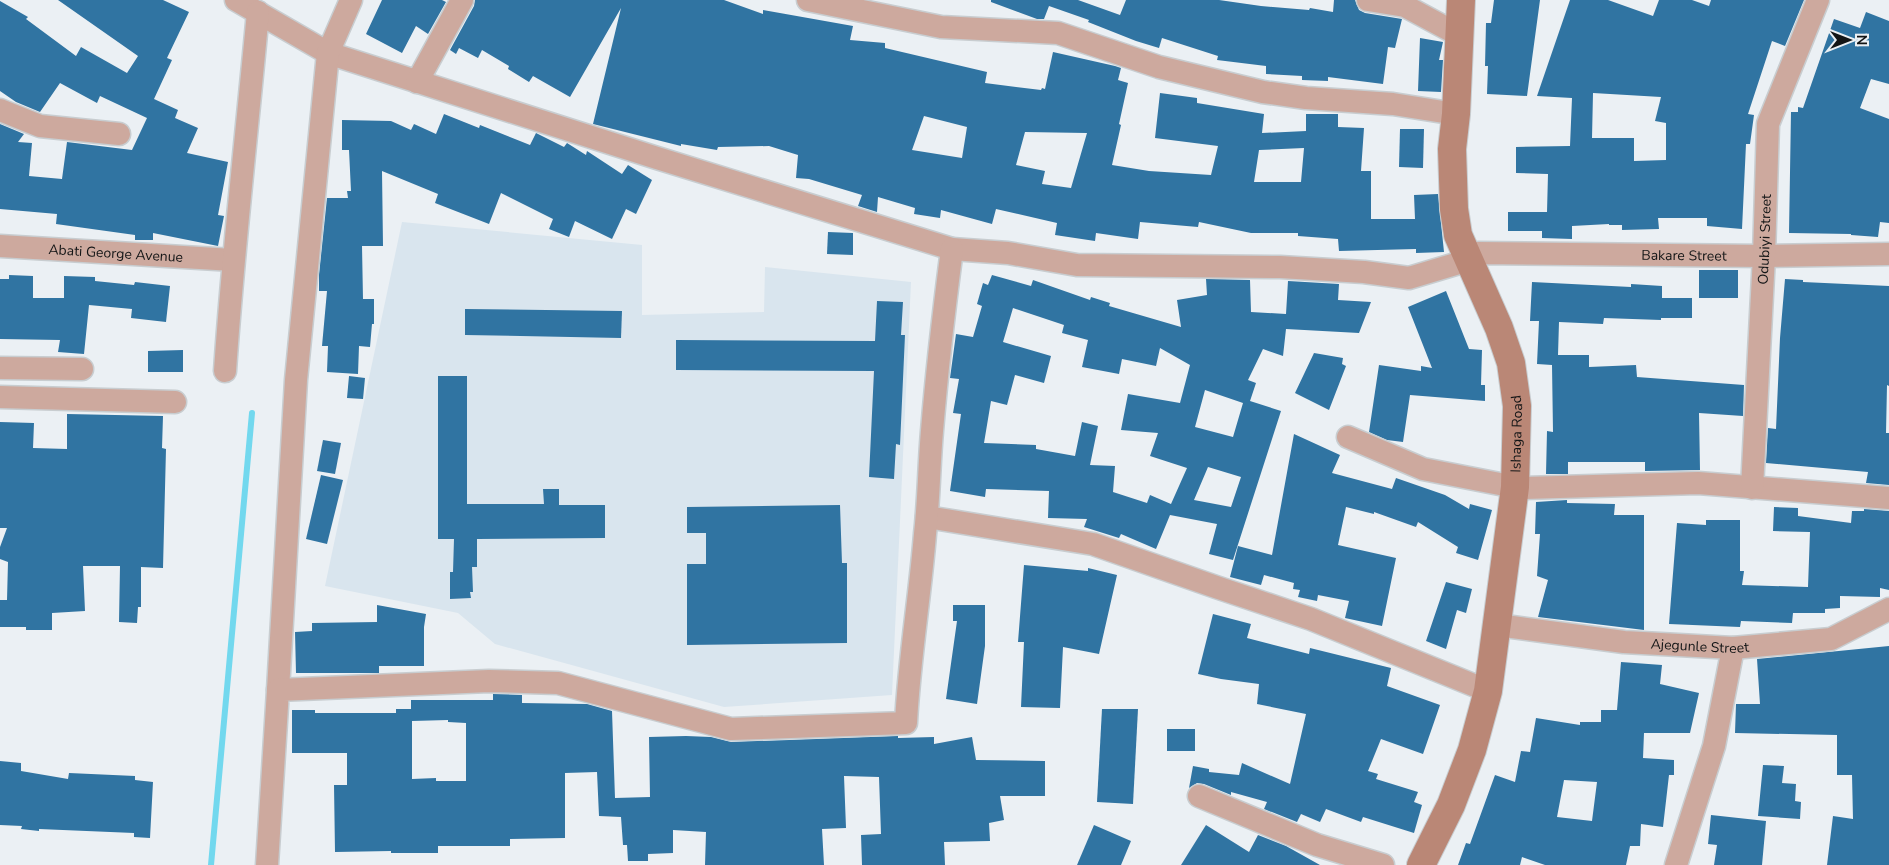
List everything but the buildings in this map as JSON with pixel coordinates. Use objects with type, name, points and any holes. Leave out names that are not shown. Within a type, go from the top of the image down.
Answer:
[{"type":"main road","name":"Ishaga Road","points":[[1461,0],[1456,114],[1452,149],[1454,209],[1458,235],[1474,257]]},
{"type":"main road","name":"Ishaga Road","points":[[1432,865],[1455,819],[1485,741],[1493,705],[1505,626],[1519,488],[1524,377],[1520,354],[1474,257],[1463,216],[1461,196],[1468,0]]},
{"type":"main road","name":"Ishaga Road","points":[[1421,865],[1451,805],[1472,750],[1488,691],[1519,488]]},
{"type":"street","name":"Bakare Street","points":[[236,0],[268,10],[328,53],[656,158],[952,249],[1008,253],[1077,265],[1280,266],[1364,272],[1409,278],[1474,257],[1889,254]]},
{"type":"street","points":[[267,865],[296,380],[328,53],[351,0]]},
{"type":"street","points":[[417,82],[462,0]]},
{"type":"street","points":[[808,0],[941,27],[1058,33],[1159,67],[1263,92],[1306,98],[1393,104],[1456,114]]},
{"type":"street","points":[[1368,0],[1405,6],[1459,35]]},
{"type":"street","name":"Odubiyi Street","points":[[1752,488],[1764,256],[1768,124],[1818,0]]},
{"type":"street","points":[[225,371],[233,260],[243,175],[268,10]]},
{"type":"street","points":[[0,110],[40,126],[119,134]]},
{"type":"street","name":"Abati George Avenue","points":[[0,246],[233,260]]},
{"type":"street","points":[[278,690],[489,681],[558,683],[731,729],[906,723],[908,685],[920,594],[927,517],[939,346],[952,249]]},
{"type":"street","points":[[0,368],[82,369]]},
{"type":"street","points":[[0,396],[175,402]]},
{"type":"street","points":[[1348,437],[1423,469],[1519,488],[1698,483],[1889,498]]},
{"type":"street","points":[[927,517],[1093,544],[1216,588],[1311,619],[1488,691]]},
{"type":"street","name":"Ajegunle Street","points":[[1505,626],[1624,642],[1733,648],[1831,639],[1889,609]]},
{"type":"street","points":[[1676,865],[1714,746],[1733,648]]},
{"type":"street","points":[[1199,796],[1317,845],[1383,865]]},
{"type":"shaded area","points":[[402,222],[642,245],[642,315],[764,312],[765,267],[911,282],[892,695],[724,707],[495,644],[458,613],[325,586]]},
{"type":"waterway","points":[[211,865],[252,413]]}]
